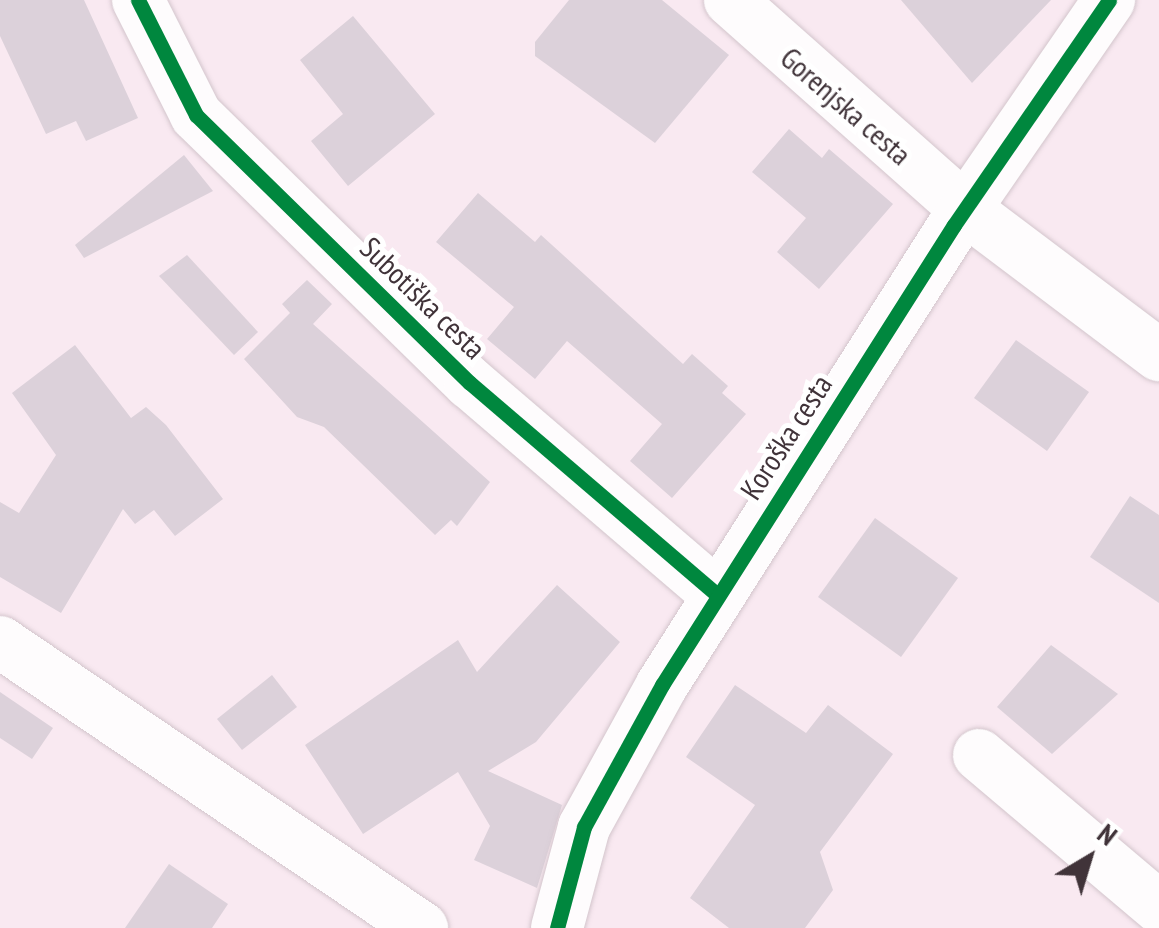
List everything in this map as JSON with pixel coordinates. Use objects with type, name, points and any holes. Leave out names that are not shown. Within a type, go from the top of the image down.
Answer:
[{"type":"street","name":"Subotiška cesta","points":[[138,0],[196,115],[470,382],[717,595]]},
{"type":"street","name":"Gorenjska cesta","points":[[730,0],[965,209],[1159,355]]},
{"type":"street","name":"Koroška cesta","points":[[557,928],[584,827],[717,595],[965,209],[1109,0]]},
{"type":"street","points":[[0,642],[422,928]]},
{"type":"street","points":[[979,755],[1159,907]]},
{"type":"building","points":[[0,0],[84,0],[138,118],[86,141],[76,121],[46,134],[0,36]]},
{"type":"building","points":[[569,0],[662,0],[729,55],[655,143],[535,56],[535,42]]},
{"type":"building","points":[[901,0],[1051,0],[972,83]]},
{"type":"building","points":[[353,16],[435,114],[348,186],[311,141],[343,114],[300,60]]},
{"type":"building","points":[[789,129],[822,158],[829,149],[893,204],[819,289],[777,252],[806,218],[752,172]]},
{"type":"building","points":[[184,155],[213,191],[84,258],[75,245]]},
{"type":"building","points":[[478,193],[535,242],[541,235],[683,364],[692,354],[728,386],[722,393],[746,414],[672,498],[630,461],[662,424],[567,341],[535,379],[487,339],[514,307],[436,242]]},
{"type":"building","points":[[187,255],[258,332],[234,355],[159,276]]},
{"type":"building","points":[[307,280],[332,304],[313,324],[490,482],[457,526],[451,520],[435,535],[324,427],[297,417],[244,359],[290,313],[282,304]]},
{"type":"building","points":[[1016,340],[1089,392],[1047,451],[974,398]]},
{"type":"building","points":[[75,345],[131,418],[146,407],[166,425],[223,499],[175,536],[154,510],[135,524],[123,509],[61,613],[0,577],[0,502],[19,513],[56,455],[12,393]]},
{"type":"building","points":[[1130,496],[1159,515],[1159,603],[1090,557]]},
{"type":"building","points":[[875,518],[958,578],[901,657],[818,597]]},
{"type":"building","points":[[557,585],[620,642],[536,742],[488,771],[562,805],[537,888],[474,860],[490,826],[458,772],[363,834],[305,745],[458,640],[477,672]]},
{"type":"building","points":[[1051,645],[1118,694],[1052,754],[997,707]]},
{"type":"building","points":[[272,675],[297,707],[242,750],[217,719]]},
{"type":"building","points":[[735,685],[806,733],[828,705],[893,754],[820,852],[833,890],[805,928],[729,928],[690,898],[755,805],[686,757]]},
{"type":"building","points":[[0,692],[53,728],[32,759],[0,738]]},
{"type":"building","points":[[169,864],[228,904],[212,928],[125,928]]},
{"type":"cycle path","points":[[138,0],[196,115],[470,383],[717,595]]},
{"type":"cycle path","points":[[557,928],[584,827],[662,685],[954,225],[1109,0]]}]
